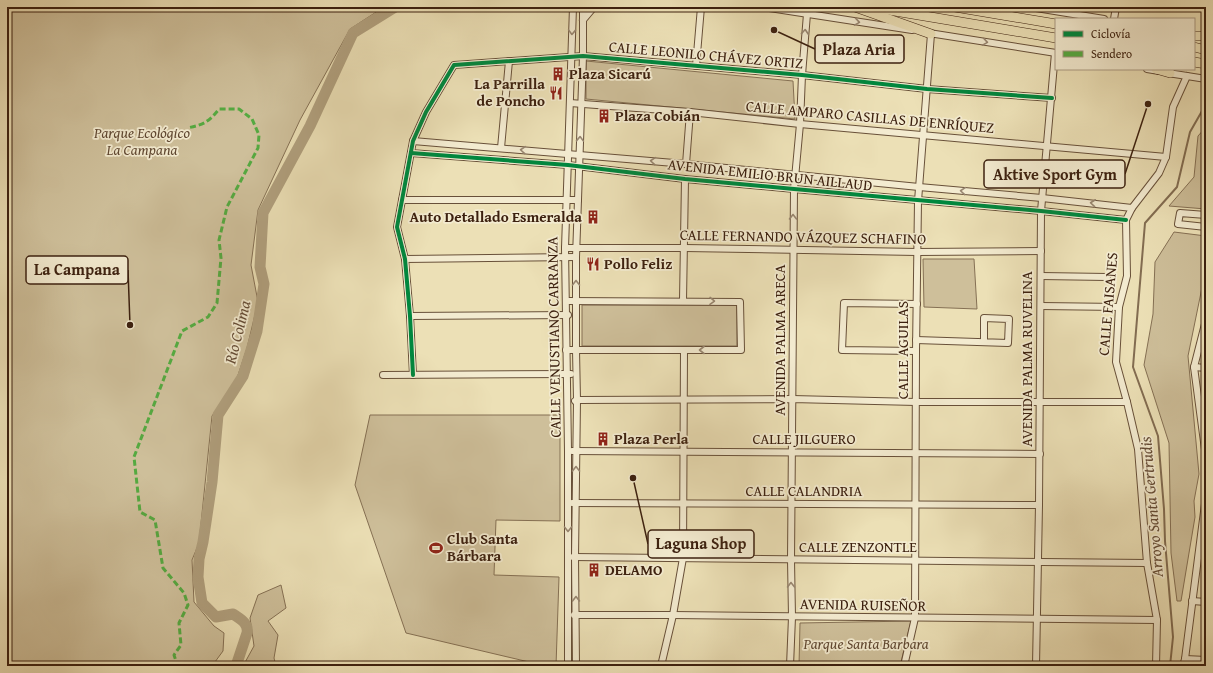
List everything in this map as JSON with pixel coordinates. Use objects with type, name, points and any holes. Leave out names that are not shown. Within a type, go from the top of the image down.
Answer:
[{"type":"highway","points":[[855,7],[931,34]]},
{"type":"highway","points":[[871,7],[1035,34],[1055,40]]},
{"type":"highway","points":[[955,7],[1055,24]]},
{"type":"highway","points":[[1195,48],[1206,50]]},
{"type":"highway","points":[[1195,62],[1206,64]]},
{"type":"highway","points":[[1160,70],[1170,73]]},
{"type":"street","name":"CALLE VENUSTIANO CARRANZA","points":[[568,666],[569,503],[565,248],[572,7]]},
{"type":"street","name":"CALLE VENUSTIANO CARRANZA","points":[[576,666],[576,249],[583,56],[583,7]]},
{"type":"street","points":[[583,20],[594,7]]},
{"type":"street","points":[[696,66],[701,7]]},
{"type":"street","points":[[763,7],[1055,53]]},
{"type":"street","points":[[1030,7],[1098,18]]},
{"type":"street","points":[[1114,18],[1116,7]]},
{"type":"street","name":"AVENIDA PALMA ARECA","points":[[790,666],[792,617],[791,560],[794,189],[807,14]]},
{"type":"street","name":"CALLE AGUILAS","points":[[904,666],[915,618],[918,201],[931,34]]},
{"type":"street","name":"CALLE LEONILO CHÁVEZ ORTIZ","points":[[413,141],[426,112],[454,65],[571,56],[802,75],[927,89],[1052,98]]},
{"type":"street","points":[[502,148],[509,61]]},
{"type":"street","name":"AVENIDA PALMA RUVELINA","points":[[1036,666],[1040,454],[1041,211],[1055,64]]},
{"type":"street","points":[[1152,70],[1206,79]]},
{"type":"street","name":"CALLE FAISANES","points":[[1156,666],[1157,620],[1147,563],[1138,449],[1116,362],[1119,307],[1127,276],[1126,220],[1132,208],[1160,173],[1166,157],[1173,107],[1187,76]]},
{"type":"street","name":"CALLE AMPARO CASILLAS DE ENRÍQUEZ","points":[[570,103],[690,112],[800,124],[1166,157]]},
{"type":"street","points":[[686,164],[690,112]]},
{"type":"street","points":[[413,141],[397,226],[405,259],[413,375]]},
{"type":"street","name":"AVENIDA EMILIO BRUN AILLAUD","points":[[413,141],[568,153],[795,174],[1132,208]]},
{"type":"street","name":"AVENIDA EMILIO BRUN AILLAUD","points":[[411,153],[579,166],[685,179],[1126,220]]},
{"type":"street","points":[[683,301],[685,179]]},
{"type":"street","points":[[402,200],[578,200]]},
{"type":"street","points":[[1206,216],[1180,213],[1178,224],[1206,227]]},
{"type":"street","name":"CALLE FERNANDO VÁZQUEZ SCHAFINO","points":[[565,248],[685,248],[917,252],[1041,251]]},
{"type":"street","points":[[405,259],[576,257]]},
{"type":"street","points":[[1041,276],[1107,277]]},
{"type":"street","points":[[566,301],[740,302],[740,350],[566,350]]},
{"type":"street","points":[[916,352],[842,350],[844,303],[917,304]]},
{"type":"street","points":[[1041,306],[1119,307]]},
{"type":"street","points":[[410,316],[576,315]]},
{"type":"street","points":[[916,340],[1008,343],[1009,319],[984,318],[984,342]]},
{"type":"street","points":[[1206,320],[1194,367],[1203,409],[1206,457]]},
{"type":"street","points":[[661,666],[673,615],[683,558],[684,350]]},
{"type":"street","points":[[1194,367],[1206,368]]},
{"type":"street","points":[[383,375],[576,374]]},
{"type":"street","points":[[568,404],[577,400],[683,399],[916,402],[1127,402]]},
{"type":"street","name":"CALLE JILGUERO","points":[[568,451],[1040,454]]},
{"type":"street","points":[[1183,666],[1192,601],[1203,542],[1206,496]]},
{"type":"street","name":"CALLE CALANDRIA","points":[[569,503],[1039,505]]},
{"type":"street","name":"CALLE ZENZONTLE","points":[[568,557],[1147,563]]},
{"type":"street","points":[[1192,601],[1206,602]]},
{"type":"street","name":"AVENIDA RUISEÑOR","points":[[568,615],[1157,620]]},
{"type":"street","points":[[1185,659],[1206,660]]},
{"type":"green space","name":"Parque Ecológico La Campana","points":[[7,7],[384,7],[350,29],[300,120],[258,210],[251,265],[258,302],[247,348],[236,381],[212,416],[199,543],[192,560],[194,602],[214,626],[224,633],[223,651],[212,666],[7,666]]},
{"type":"green space","points":[[586,61],[793,81],[795,119],[586,99]]},
{"type":"green space","points":[[1206,127],[1206,209],[1169,206],[1194,177],[1198,136]]},
{"type":"green space","points":[[1174,232],[1206,236],[1206,268],[1188,356],[1199,474],[1194,501],[1195,517],[1181,601],[1177,601],[1171,553],[1169,443],[1144,365],[1153,314],[1155,262]]},
{"type":"green space","points":[[923,259],[974,259],[977,309],[924,307]]},
{"type":"green space","points":[[582,305],[737,305],[737,346],[582,346]]},
{"type":"green space","name":"Club Santa Bárbara","points":[[370,415],[560,415],[560,521],[496,520],[494,575],[559,577],[556,666],[546,666],[406,633],[355,485]]},
{"type":"green space","points":[[281,585],[286,608],[268,621],[278,635],[274,658],[276,666],[243,666],[254,646],[250,618],[258,595]]},
{"type":"green space","name":"Parque Santa Barbara","points":[[911,621],[900,666],[799,666],[800,623]]},
{"type":"waterway","name":"Río Colima","points":[[236,666],[247,633],[247,627],[233,614],[216,617],[202,603],[198,577],[199,559],[212,482],[218,415],[243,376],[257,331],[264,284],[260,267],[263,213],[310,126],[353,33],[395,7]]},
{"type":"waterway","name":"Arroyo Santa Gertrudis","points":[[1170,666],[1173,637],[1158,436],[1133,367],[1145,223],[1177,187],[1190,132],[1206,104]]},
{"type":"marked path","points":[[180,666],[177,664],[174,655],[181,645],[179,623],[188,605],[184,593],[163,568],[155,520],[140,512],[134,457],[182,331],[208,317],[217,303],[221,258],[219,240],[227,207],[258,148],[259,135],[252,119],[239,109],[219,109],[205,122],[197,126],[187,128]]},
{"type":"cycle path","points":[[413,375],[405,259],[397,227],[413,141],[426,112],[454,65],[583,56],[802,75],[927,89],[1052,98]]},
{"type":"cycle path","points":[[411,153],[568,165],[685,179],[1126,220]]},
{"type":"place","name":"Plaza Aria","points":[[774,30]]},
{"type":"place","name":"Plaza Sicarú","points":[[558,74]]},
{"type":"place","name":"La Parrilla de Poncho","points":[[556,93]]},
{"type":"place","name":"Aktive Sport Gym","points":[[1148,104]]},
{"type":"place","name":"Plaza Cobián","points":[[604,116]]},
{"type":"place","name":"Auto Detallado Esmeralda","points":[[593,217]]},
{"type":"place","name":"Pollo Feliz","points":[[593,264]]},
{"type":"place","name":"La Campana","points":[[130,325]]},
{"type":"place","name":"Plaza Perla","points":[[603,439]]},
{"type":"place","name":"Laguna Shop","points":[[633,478]]},
{"type":"place","name":"Club Santa Bárbara","points":[[436,548]]},
{"type":"place","name":"DELAMO","points":[[594,570]]}]
